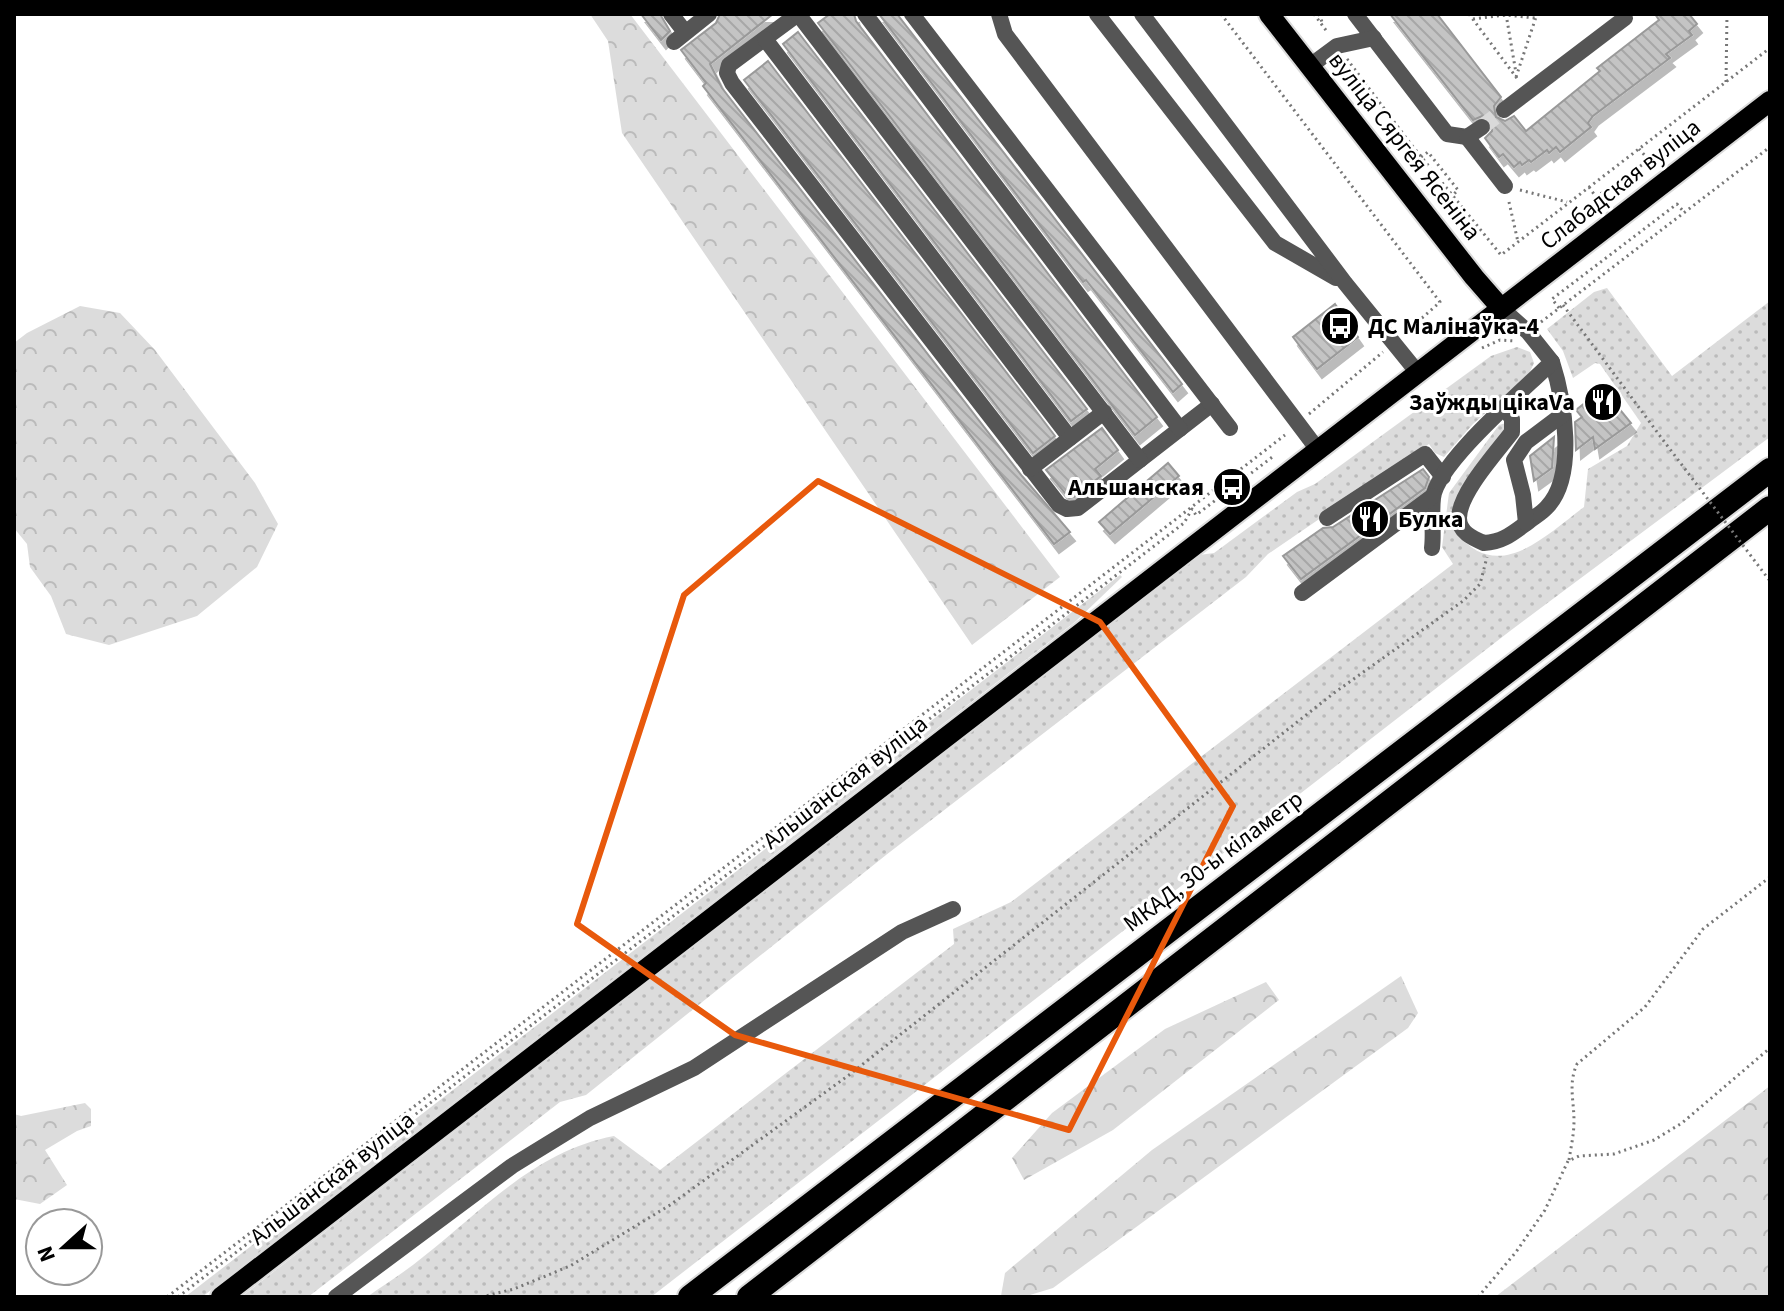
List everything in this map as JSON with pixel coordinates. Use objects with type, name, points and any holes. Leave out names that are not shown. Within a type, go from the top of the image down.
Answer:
[{"type":"highway","name":"МКАД, 30-ы кіламетр","points":[[690,1297],[1770,470]]},
{"type":"highway","points":[[749,1297],[1770,508]]},
{"type":"main road","name":"вуліца Сяргея Ясеніна","points":[[1269,14],[1501,308]]},
{"type":"main road","name":"Слабадская вуліца","points":[[1501,308],[1770,101]]},
{"type":"main road","name":"Альшанская вуліца","points":[[221,1297],[1501,308]]},
{"type":"lane","points":[[671,14],[679,37],[709,14]]},
{"type":"lane","points":[[1140,460],[798,14],[729,65],[727,73],[732,83],[1059,505],[1067,509],[1078,508],[1140,460],[1180,429],[1212,404]]},
{"type":"lane","points":[[865,14],[1180,429]]},
{"type":"lane","points":[[912,14],[1230,428]]},
{"type":"lane","points":[[999,14],[1005,34],[1318,450]]},
{"type":"lane","points":[[1097,14],[1275,243],[1345,283]]},
{"type":"lane","points":[[1142,14],[1345,283],[1418,373]]},
{"type":"lane","points":[[1355,14],[1447,134],[1467,137],[1482,127]]},
{"type":"lane","points":[[1504,110],[1625,18],[1622,14]]},
{"type":"lane","points":[[1310,66],[1337,46],[1374,38]]},
{"type":"lane","points":[[765,39],[1070,438]]},
{"type":"lane","points":[[1467,137],[1505,186]]},
{"type":"lane","points":[[1501,308],[1528,332],[1552,362],[1561,390],[1566,453],[1562,475],[1549,506],[1510,537],[1490,543],[1473,539],[1464,531],[1459,520],[1465,497],[1512,432],[1512,419],[1505,408]]},
{"type":"lane","points":[[1302,593],[1433,496],[1443,477],[1483,426],[1552,362]]},
{"type":"lane","points":[[1030,469],[1104,412]]},
{"type":"lane","points":[[1526,523],[1514,460],[1526,442],[1562,415]]},
{"type":"lane","points":[[1327,518],[1425,454],[1443,477]]},
{"type":"lane","points":[[1432,548],[1433,496]]},
{"type":"lane","points":[[336,1297],[512,1166],[590,1118],[694,1068],[902,932],[953,909]]},
{"type":"path","points":[[167,1297],[1192,509],[1297,425],[1440,302],[1221,14]]},
{"type":"path","points":[[1314,14],[1421,157],[1501,255],[1770,48]]},
{"type":"path","points":[[1319,14],[1323,26]]},
{"type":"path","points":[[1469,14],[1528,92]]},
{"type":"path","points":[[1473,19],[1506,14],[1536,16],[1516,77]]},
{"type":"path","points":[[1506,14],[1516,77]]},
{"type":"path","points":[[1726,82],[1727,14]]},
{"type":"path","points":[[1770,147],[1563,305],[1770,581]]},
{"type":"path","points":[[1589,187],[1596,197],[1649,160],[1639,149]]},
{"type":"path","points":[[1421,157],[1428,152],[1458,190],[1452,195]]},
{"type":"path","points":[[1518,242],[1505,186],[1569,203]]},
{"type":"path","points":[[1559,308],[1552,299],[1677,204],[1684,212]]},
{"type":"path","points":[[1192,509],[1196,515],[1275,455]]},
{"type":"path","points":[[178,1297],[1184,523],[1192,509]]},
{"type":"path","points":[[481,1297],[514,1289],[570,1266],[670,1205],[849,1075],[1334,693],[1463,601],[1480,584],[1490,543]]},
{"type":"path","points":[[1478,1297],[1516,1252],[1545,1210],[1568,1161],[1574,1118],[1572,1076],[1577,1064],[1645,1007],[1703,929],[1770,877]]},
{"type":"path","points":[[1568,1161],[1579,1156],[1614,1154],[1654,1140],[1682,1123],[1770,1048]]},
{"type":"highlighted area","points":[[818,481],[1100,622],[1233,806],[1069,1130],[735,1035],[577,924],[684,595]]},
{"type":"green space","points":[[590,14],[630,14],[1060,577],[972,645],[622,133],[608,41]]},
{"type":"green space","points":[[1607,288],[1672,376],[1770,301],[1770,437],[1510,631],[651,1297],[367,1297],[416,1262],[511,1184],[559,1155],[614,1136],[660,1170],[954,944],[953,929],[1011,902],[1453,564],[1442,547],[1449,493],[1499,425],[1506,423],[1507,428],[1492,450],[1457,533],[1473,548],[1489,555],[1505,555],[1537,542],[1584,507],[1588,469],[1627,446],[1641,423],[1600,364],[1595,363],[1573,378],[1563,351],[1547,329],[1594,292]]},
{"type":"green space","points":[[80,306],[120,313],[155,350],[255,483],[278,524],[257,567],[197,616],[109,645],[66,634],[51,596],[30,567],[27,544],[14,528],[14,343]]},
{"type":"green space","points":[[1517,347],[1530,352],[1534,363],[1528,376],[1473,424],[1444,457],[1435,453],[1429,444],[1268,554],[1246,577],[886,855],[586,1095],[560,1102],[308,1297],[241,1297],[1199,555],[1214,553],[1491,356]]},
{"type":"green space","points":[[1120,575],[1122,577],[1075,622],[202,1297],[185,1297]]},
{"type":"green space","points":[[1401,976],[1418,1013],[1408,1028],[1053,1288],[1030,1295],[1001,1296],[1005,1273],[1152,1150]]},
{"type":"green space","points":[[1266,982],[1279,1000],[1113,1130],[1024,1180],[1012,1158],[1052,1113],[1165,1029]]},
{"type":"green space","points":[[1770,1086],[1770,1297],[1495,1297]]},
{"type":"green space","points":[[85,1103],[91,1109],[91,1126],[45,1150],[67,1185],[40,1204],[14,1199],[14,1114],[21,1116]]},
{"type":"building","points":[[641,14],[660,14],[670,31],[661,40]]},
{"type":"building","points":[[720,14],[773,14],[710,64],[722,88],[1022,476],[1070,532],[1054,544],[703,86],[706,83],[681,50],[716,23]]},
{"type":"building","points":[[830,14],[854,14],[856,21],[1157,417],[1135,435],[818,23]]},
{"type":"building","points":[[879,14],[897,14],[1182,384],[1173,392],[1086,280],[1083,282]]},
{"type":"building","points":[[1390,14],[1437,14],[1501,97],[1494,106],[1496,117],[1505,121],[1514,116],[1526,131],[1600,71],[1597,68],[1659,20],[1655,14],[1689,14],[1697,24],[1689,31],[1692,35],[1666,54],[1670,58],[1593,116],[1588,123],[1591,127],[1560,152],[1556,147],[1531,162],[1529,160],[1522,165],[1520,162],[1514,167],[1503,154],[1499,157],[1485,138],[1492,131],[1491,120],[1482,116],[1473,120]]},
{"type":"building","points":[[798,32],[1087,409],[1071,421],[783,44]]},
{"type":"building","points":[[768,61],[1055,436],[1033,453],[744,80]]},
{"type":"building","points":[[1335,304],[1358,337],[1317,369],[1293,337]]},
{"type":"building","points":[[1603,389],[1631,423],[1595,449],[1593,437],[1576,450],[1575,422],[1582,417],[1576,410]]},
{"type":"building","points":[[1102,428],[1118,450],[1095,469],[1101,476],[1069,498],[1046,470]]},
{"type":"building","points":[[1554,437],[1552,468],[1534,481],[1530,456]]},
{"type":"building","points":[[1168,463],[1179,476],[1110,534],[1099,522]]},
{"type":"building","points":[[1423,469],[1429,477],[1425,488],[1301,579],[1283,556],[1323,528],[1333,527]]},
{"type":"tunnel","points":[[1482,127],[1504,110]]},
{"type":"place","name":"ДС Малінаўка-4","points":[[1340,326]]},
{"type":"place","name":"Заўжды цікаVа","points":[[1603,402]]},
{"type":"place","name":"Альшанская","points":[[1232,487]]},
{"type":"place","name":"Булка","points":[[1370,519]]}]
